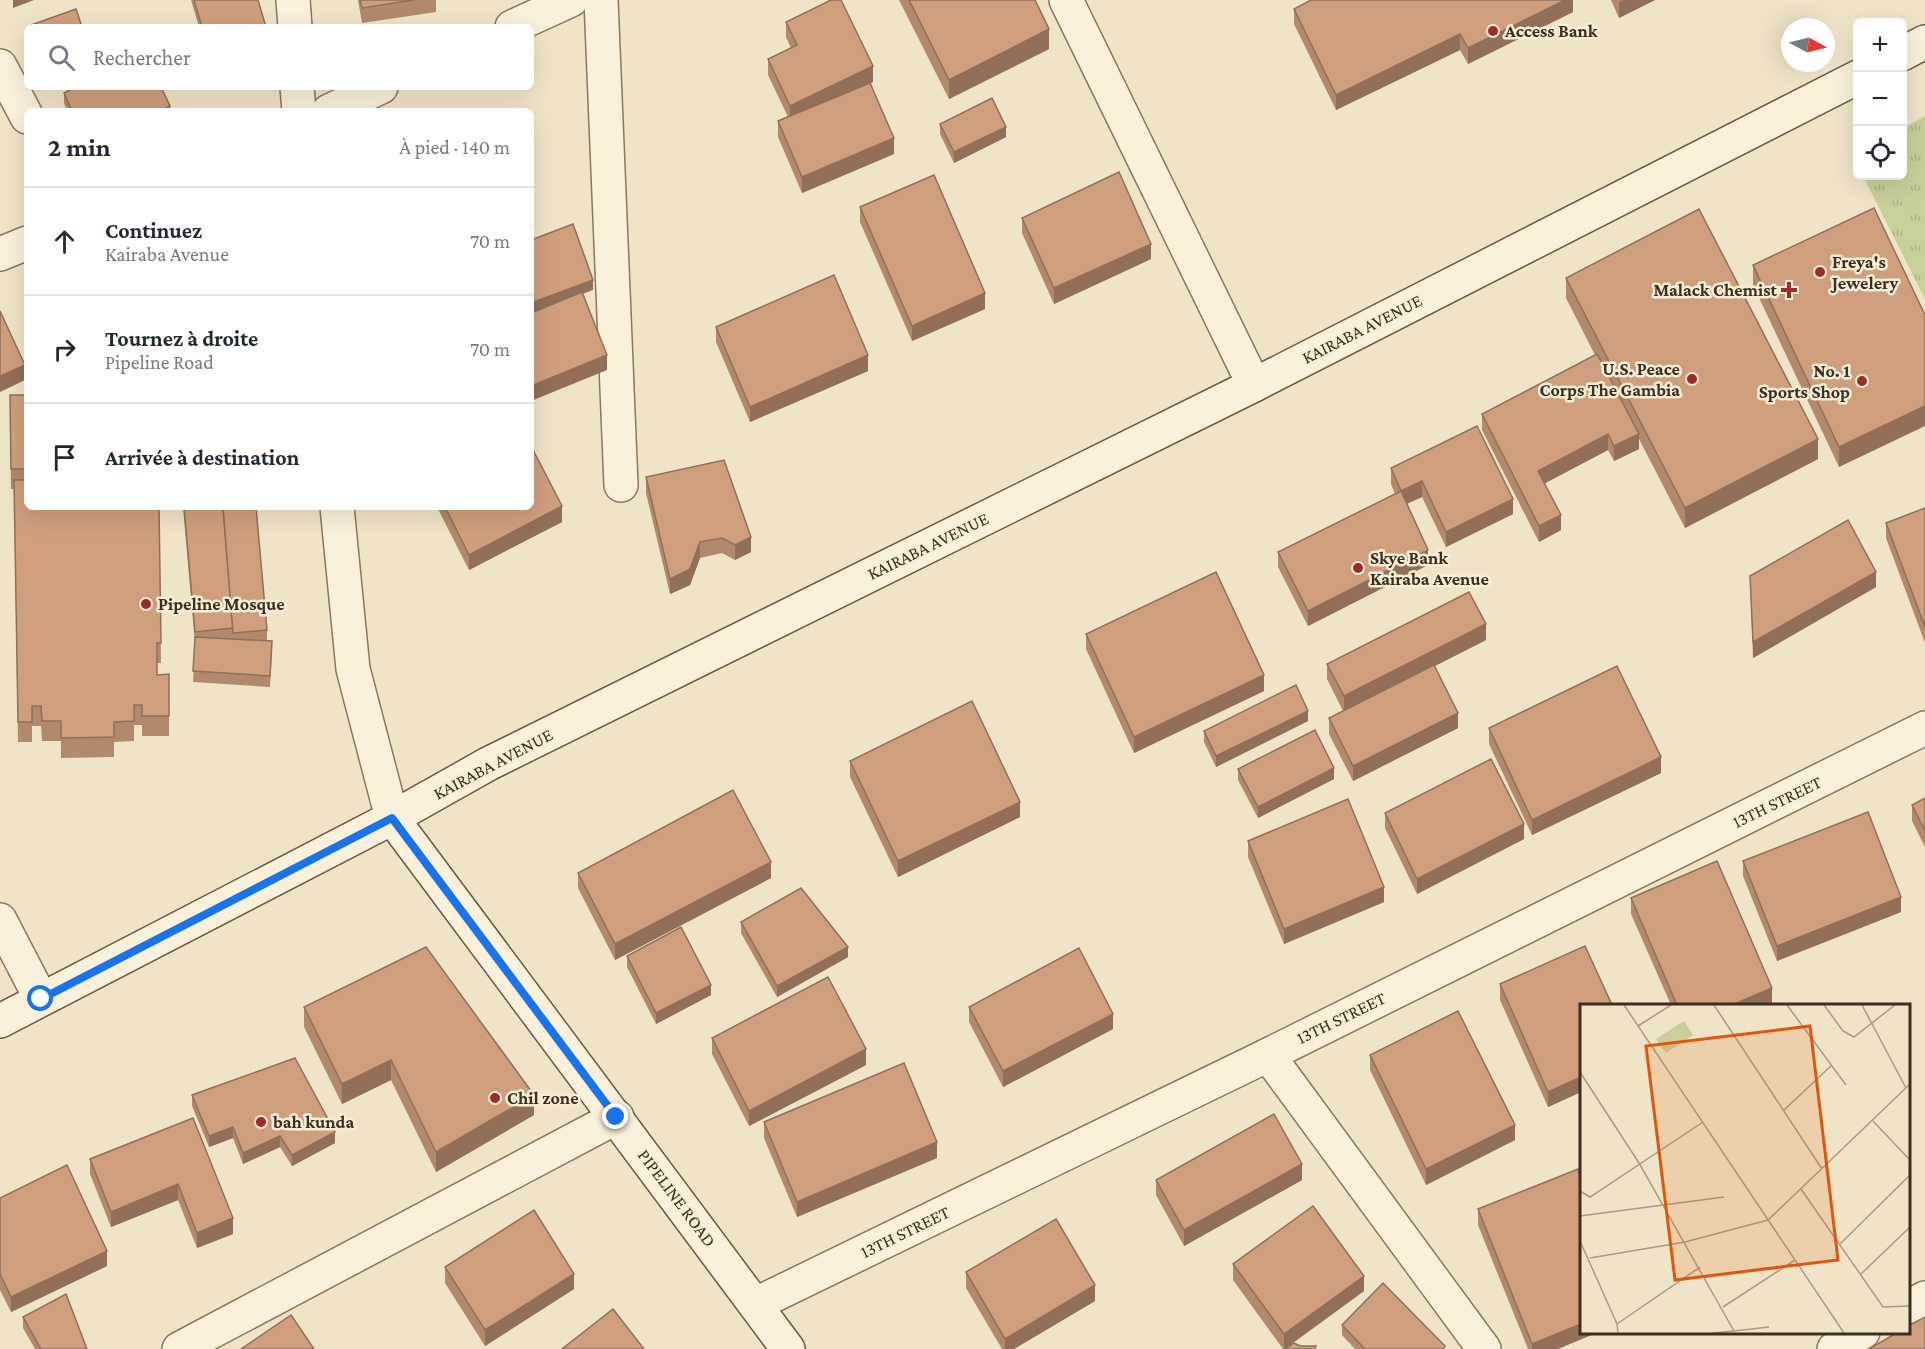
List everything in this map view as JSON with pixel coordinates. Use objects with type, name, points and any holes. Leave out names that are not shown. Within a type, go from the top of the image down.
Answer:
[{"type":"street","points":[[293,0],[295,24]]},
{"type":"street","points":[[519,24],[571,0]]},
{"type":"street","points":[[601,0],[621,485]]},
{"type":"street","points":[[1065,0],[1254,385]]},
{"type":"street","points":[[1907,51],[1925,42]]},
{"type":"street","points":[[0,66],[24,111]]},
{"type":"street","name":"KAIRABA AVENUE","points":[[0,1021],[392,818],[488,764],[1254,385],[1853,79]]},
{"type":"street","points":[[297,90],[299,108]]},
{"type":"street","points":[[336,108],[374,90]]},
{"type":"street","points":[[0,255],[24,244]]},
{"type":"street","points":[[337,510],[353,669],[392,818]]},
{"type":"street","name":"13TH STREET","points":[[756,1304],[1268,1055],[1925,728]]},
{"type":"street","name":"PIPELINE ROAD","points":[[392,818],[788,1349]]},
{"type":"street","points":[[0,920],[41,999]]},
{"type":"street","points":[[1268,1055],[1484,1349]]},
{"type":"street","points":[[179,1349],[616,1117]]},
{"type":"street","points":[[1910,1306],[1925,1298]]},
{"type":"street","points":[[1834,1349],[1860,1334]]},
{"type":"green space","points":[[1925,116],[1925,299],[1865,180],[1907,180],[1907,126]]},
{"type":"building","points":[[194,0],[258,0],[265,24],[201,24]]},
{"type":"building","points":[[360,0],[414,0],[362,8]]},
{"type":"building","points":[[831,0],[841,0],[873,66],[790,106],[768,59],[797,45],[786,22]]},
{"type":"building","points":[[909,0],[1035,0],[1049,29],[949,80]]},
{"type":"building","points":[[1311,0],[1565,0],[1468,48],[1460,34],[1336,95],[1294,9]]},
{"type":"building","points":[[76,9],[81,24],[34,24]]},
{"type":"building","points":[[870,83],[894,138],[802,177],[778,121]]},
{"type":"building","points":[[70,90],[162,90],[170,106],[166,108],[71,108],[64,93]]},
{"type":"building","points":[[992,98],[1006,127],[954,152],[940,124]]},
{"type":"building","points":[[1119,172],[1151,244],[1054,288],[1022,218]]},
{"type":"building","points":[[934,175],[985,293],[912,326],[860,207]]},
{"type":"building","name":"No. 1 Sports Shop","points":[[1874,208],[1925,315],[1925,406],[1839,447],[1753,265]]},
{"type":"building","name":"U.S. Peace Corps The Gambia","points":[[1699,209],[1818,439],[1685,508],[1566,278]]},
{"type":"building","points":[[573,224],[593,280],[534,302],[534,239]]},
{"type":"building","points":[[834,275],[868,355],[750,407],[716,327]]},
{"type":"building","points":[[582,292],[607,355],[534,385],[534,312]]},
{"type":"building","points":[[0,311],[24,365],[0,376]]},
{"type":"building","points":[[1597,354],[1639,434],[1614,446],[1608,434],[1538,471],[1561,515],[1539,526],[1482,414]]},
{"type":"building","points":[[10,395],[24,395],[24,469],[11,469]]},
{"type":"building","points":[[1477,426],[1513,499],[1446,532],[1422,481],[1401,491],[1391,468]]},
{"type":"building","points":[[534,452],[562,506],[469,555],[446,510],[534,510]]},
{"type":"building","points":[[724,460],[751,537],[735,545],[722,538],[700,542],[690,569],[670,579],[646,477]]},
{"type":"building","points":[[14,480],[24,480],[24,510],[159,510],[161,643],[157,643],[157,675],[169,674],[169,716],[142,716],[142,705],[134,705],[134,721],[114,722],[114,737],[61,738],[61,721],[42,721],[41,706],[32,706],[32,722],[18,722]]},
{"type":"building","points":[[1401,491],[1428,550],[1308,611],[1278,552]]},
{"type":"building","points":[[1925,508],[1925,627],[1886,523]]},
{"type":"building","points":[[184,510],[223,510],[233,628],[195,632]]},
{"type":"building","points":[[223,510],[256,510],[267,630],[233,633]]},
{"type":"building","points":[[1848,520],[1876,572],[1753,642],[1750,576]]},
{"type":"building","points":[[1216,572],[1264,675],[1134,737],[1086,634]]},
{"type":"building","points":[[1469,592],[1486,624],[1344,696],[1327,664]]},
{"type":"building","points":[[195,637],[272,641],[270,676],[193,671]]},
{"type":"building","points":[[1434,665],[1458,713],[1353,766],[1329,718]]},
{"type":"building","points":[[1617,666],[1661,757],[1532,820],[1489,728]]},
{"type":"building","points":[[1296,685],[1308,711],[1216,756],[1204,731]]},
{"type":"building","points":[[972,701],[1020,802],[898,861],[850,761]]},
{"type":"building","points":[[1315,730],[1334,768],[1258,807],[1238,769]]},
{"type":"building","points":[[1491,759],[1524,824],[1417,879],[1385,813]]},
{"type":"building","points":[[733,790],[771,862],[615,944],[578,873]]},
{"type":"building","points":[[1925,798],[1925,831],[1912,805]]},
{"type":"building","points":[[1348,799],[1384,887],[1284,929],[1248,841]]},
{"type":"building","points":[[1868,812],[1901,897],[1777,946],[1743,861]]},
{"type":"building","points":[[1717,861],[1772,988],[1734,1004],[1677,1004],[1631,898]]},
{"type":"building","points":[[801,888],[848,947],[777,986],[741,922]]},
{"type":"building","points":[[681,927],[711,985],[656,1013],[627,956]]},
{"type":"building","points":[[1585,946],[1612,1004],[1580,1004],[1580,1077],[1548,1092],[1500,984]]},
{"type":"building","points":[[426,947],[534,1095],[436,1152],[391,1060],[342,1084],[304,1007]]},
{"type":"building","points":[[1079,948],[1113,1014],[1003,1071],[969,1007]]},
{"type":"building","points":[[828,977],[866,1049],[749,1111],[712,1038]]},
{"type":"building","points":[[1458,1011],[1515,1125],[1426,1169],[1370,1055]]},
{"type":"building","name":"bah kunda","points":[[295,1058],[335,1132],[292,1155],[280,1136],[243,1153],[233,1127],[209,1136],[192,1095]]},
{"type":"building","points":[[904,1063],[937,1142],[797,1202],[764,1122]]},
{"type":"building","points":[[1274,1114],[1302,1164],[1184,1230],[1156,1180]]},
{"type":"building","points":[[193,1118],[233,1218],[197,1233],[178,1184],[111,1212],[90,1159]]},
{"type":"building","points":[[67,1165],[107,1251],[11,1297],[0,1274],[0,1198]]},
{"type":"building","points":[[1578,1169],[1580,1175],[1580,1324],[1532,1344],[1478,1209]]},
{"type":"building","points":[[1313,1206],[1364,1276],[1284,1334],[1233,1264]]},
{"type":"building","points":[[534,1210],[574,1274],[485,1330],[445,1267]]},
{"type":"building","points":[[1056,1219],[1095,1285],[1005,1339],[966,1272]]},
{"type":"building","points":[[1383,1283],[1445,1346],[1443,1349],[1365,1349],[1342,1325]]},
{"type":"building","points":[[66,1294],[87,1349],[41,1349],[23,1317]]},
{"type":"building","points":[[613,1309],[644,1349],[562,1349]]},
{"type":"building","points":[[291,1315],[314,1349],[241,1349]]},
{"type":"building","points":[[1925,1317],[1925,1349],[1869,1349],[1895,1334],[1910,1334],[1910,1325]]},
{"type":"building","points":[[1294,1343],[1300,1346],[1316,1346],[1315,1349],[1285,1349]]},
{"type":"place","name":"Access Bank","points":[[1493,31]]},
{"type":"place","name":"Freya's Jewelery","points":[[1820,272]]},
{"type":"place","name":"Malack Chemist","points":[[1789,290]]},
{"type":"place","name":"U.S. Peace Corps The Gambia","points":[[1692,379]]},
{"type":"place","name":"No. 1 Sports Shop","points":[[1862,381]]},
{"type":"place","name":"Skye Bank Kairaba Avenue","points":[[1358,568]]},
{"type":"place","name":"Pipeline Mosque","points":[[146,604]]},
{"type":"place","name":"Chil zone","points":[[495,1098]]},
{"type":"place","name":"bah kunda","points":[[261,1122]]},
{"type":"route","points":[[41,999],[392,818],[616,1117]]}]
